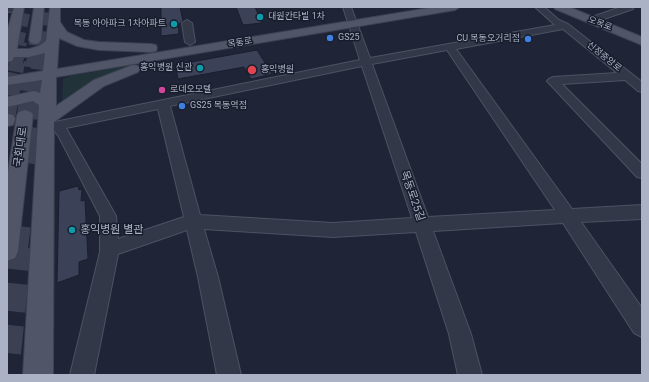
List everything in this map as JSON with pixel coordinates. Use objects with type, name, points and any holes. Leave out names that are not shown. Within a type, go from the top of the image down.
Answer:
[{"type":"main road","points":[[38,375],[50,69],[49,28],[39,7]]},
{"type":"main road","name":"목동로","points":[[27,73],[151,48],[350,16],[427,7]]},
{"type":"main road","name":"목동로","points":[[50,69],[179,54],[350,16],[455,7]]},
{"type":"main road","name":"오목로","points":[[559,7],[580,17],[592,20],[642,41]]},
{"type":"main road","points":[[18,8],[11,44],[14,53],[29,53],[44,49],[49,28]]},
{"type":"main road","points":[[49,28],[81,43],[99,46],[151,48]]},
{"type":"main road","points":[[49,119],[99,83],[125,72],[179,54]]},
{"type":"main road","points":[[7,72],[27,73]]},
{"type":"main road","points":[[7,82],[27,73]]},
{"type":"main road","points":[[7,102],[34,96],[42,99],[49,119]]},
{"type":"main road","name":"국회대로","points":[[7,251],[13,118]]},
{"type":"street","name":"신정중앙로","points":[[539,7],[556,22],[565,26],[642,88]]},
{"type":"street","points":[[592,20],[630,7]]},
{"type":"street","points":[[49,119],[162,103],[365,62],[565,26],[566,22],[559,16],[562,14],[580,17]]},
{"type":"street","name":"목동로25길","points":[[350,16],[460,334],[470,375]]},
{"type":"street","points":[[187,23],[190,42]]},
{"type":"street","points":[[450,47],[642,326]]},
{"type":"street","points":[[628,76],[553,81],[642,173]]},
{"type":"street","points":[[162,103],[208,277],[229,375]]},
{"type":"street","points":[[49,119],[65,135],[108,216],[109,249],[82,375]]},
{"type":"street","points":[[109,249],[194,221],[333,230],[567,215],[642,212]]},
{"type":"shaded area","points":[[127,66],[127,68],[69,100],[62,102],[63,79],[71,76]]},
{"type":"building","name":"목동 아아파크 1차아파트","points":[[161,7],[180,7],[183,21],[178,25],[179,34],[161,36]]},
{"type":"building","points":[[236,7],[255,7],[262,23],[243,25]]},
{"type":"building","points":[[257,50],[272,74],[251,79],[244,67],[178,79],[175,65]]},
{"type":"building","name":"홍익병원 별관","points":[[78,186],[79,190],[82,189],[81,201],[85,200],[88,259],[79,262],[79,275],[57,283],[59,191]]},
{"type":"tunnel","points":[[13,63],[25,7]]},
{"type":"tunnel","points":[[40,63],[47,7]]},
{"type":"tunnel","points":[[32,63],[35,40]]},
{"type":"tunnel","points":[[17,63],[21,42]]},
{"type":"tunnel","points":[[7,89],[13,62]]},
{"type":"tunnel","points":[[7,119],[17,62]]},
{"type":"tunnel","points":[[25,115],[32,62]]},
{"type":"tunnel","points":[[29,144],[40,62]]},
{"type":"tunnel","points":[[27,163],[30,143]]},
{"type":"tunnel","points":[[17,248],[20,223]]},
{"type":"tunnel","points":[[7,353],[18,247]]},
{"type":"place","name":"대원칸타빌 1차","points":[[260,17]]},
{"type":"place","name":"목동 아아파크 1차아파트","points":[[174,24]]},
{"type":"place","name":"GS25","points":[[330,38]]},
{"type":"place","name":"CU 목동오거리점","points":[[528,39]]},
{"type":"place","name":"홍익병원 신관","points":[[200,68]]},
{"type":"place","name":"홍익병원","points":[[252,70]]},
{"type":"place","name":"로데오모텔","points":[[162,90]]},
{"type":"place","name":"GS25 목동역점","points":[[182,106]]},
{"type":"place","name":"홍익병원 별관","points":[[72,230]]}]
